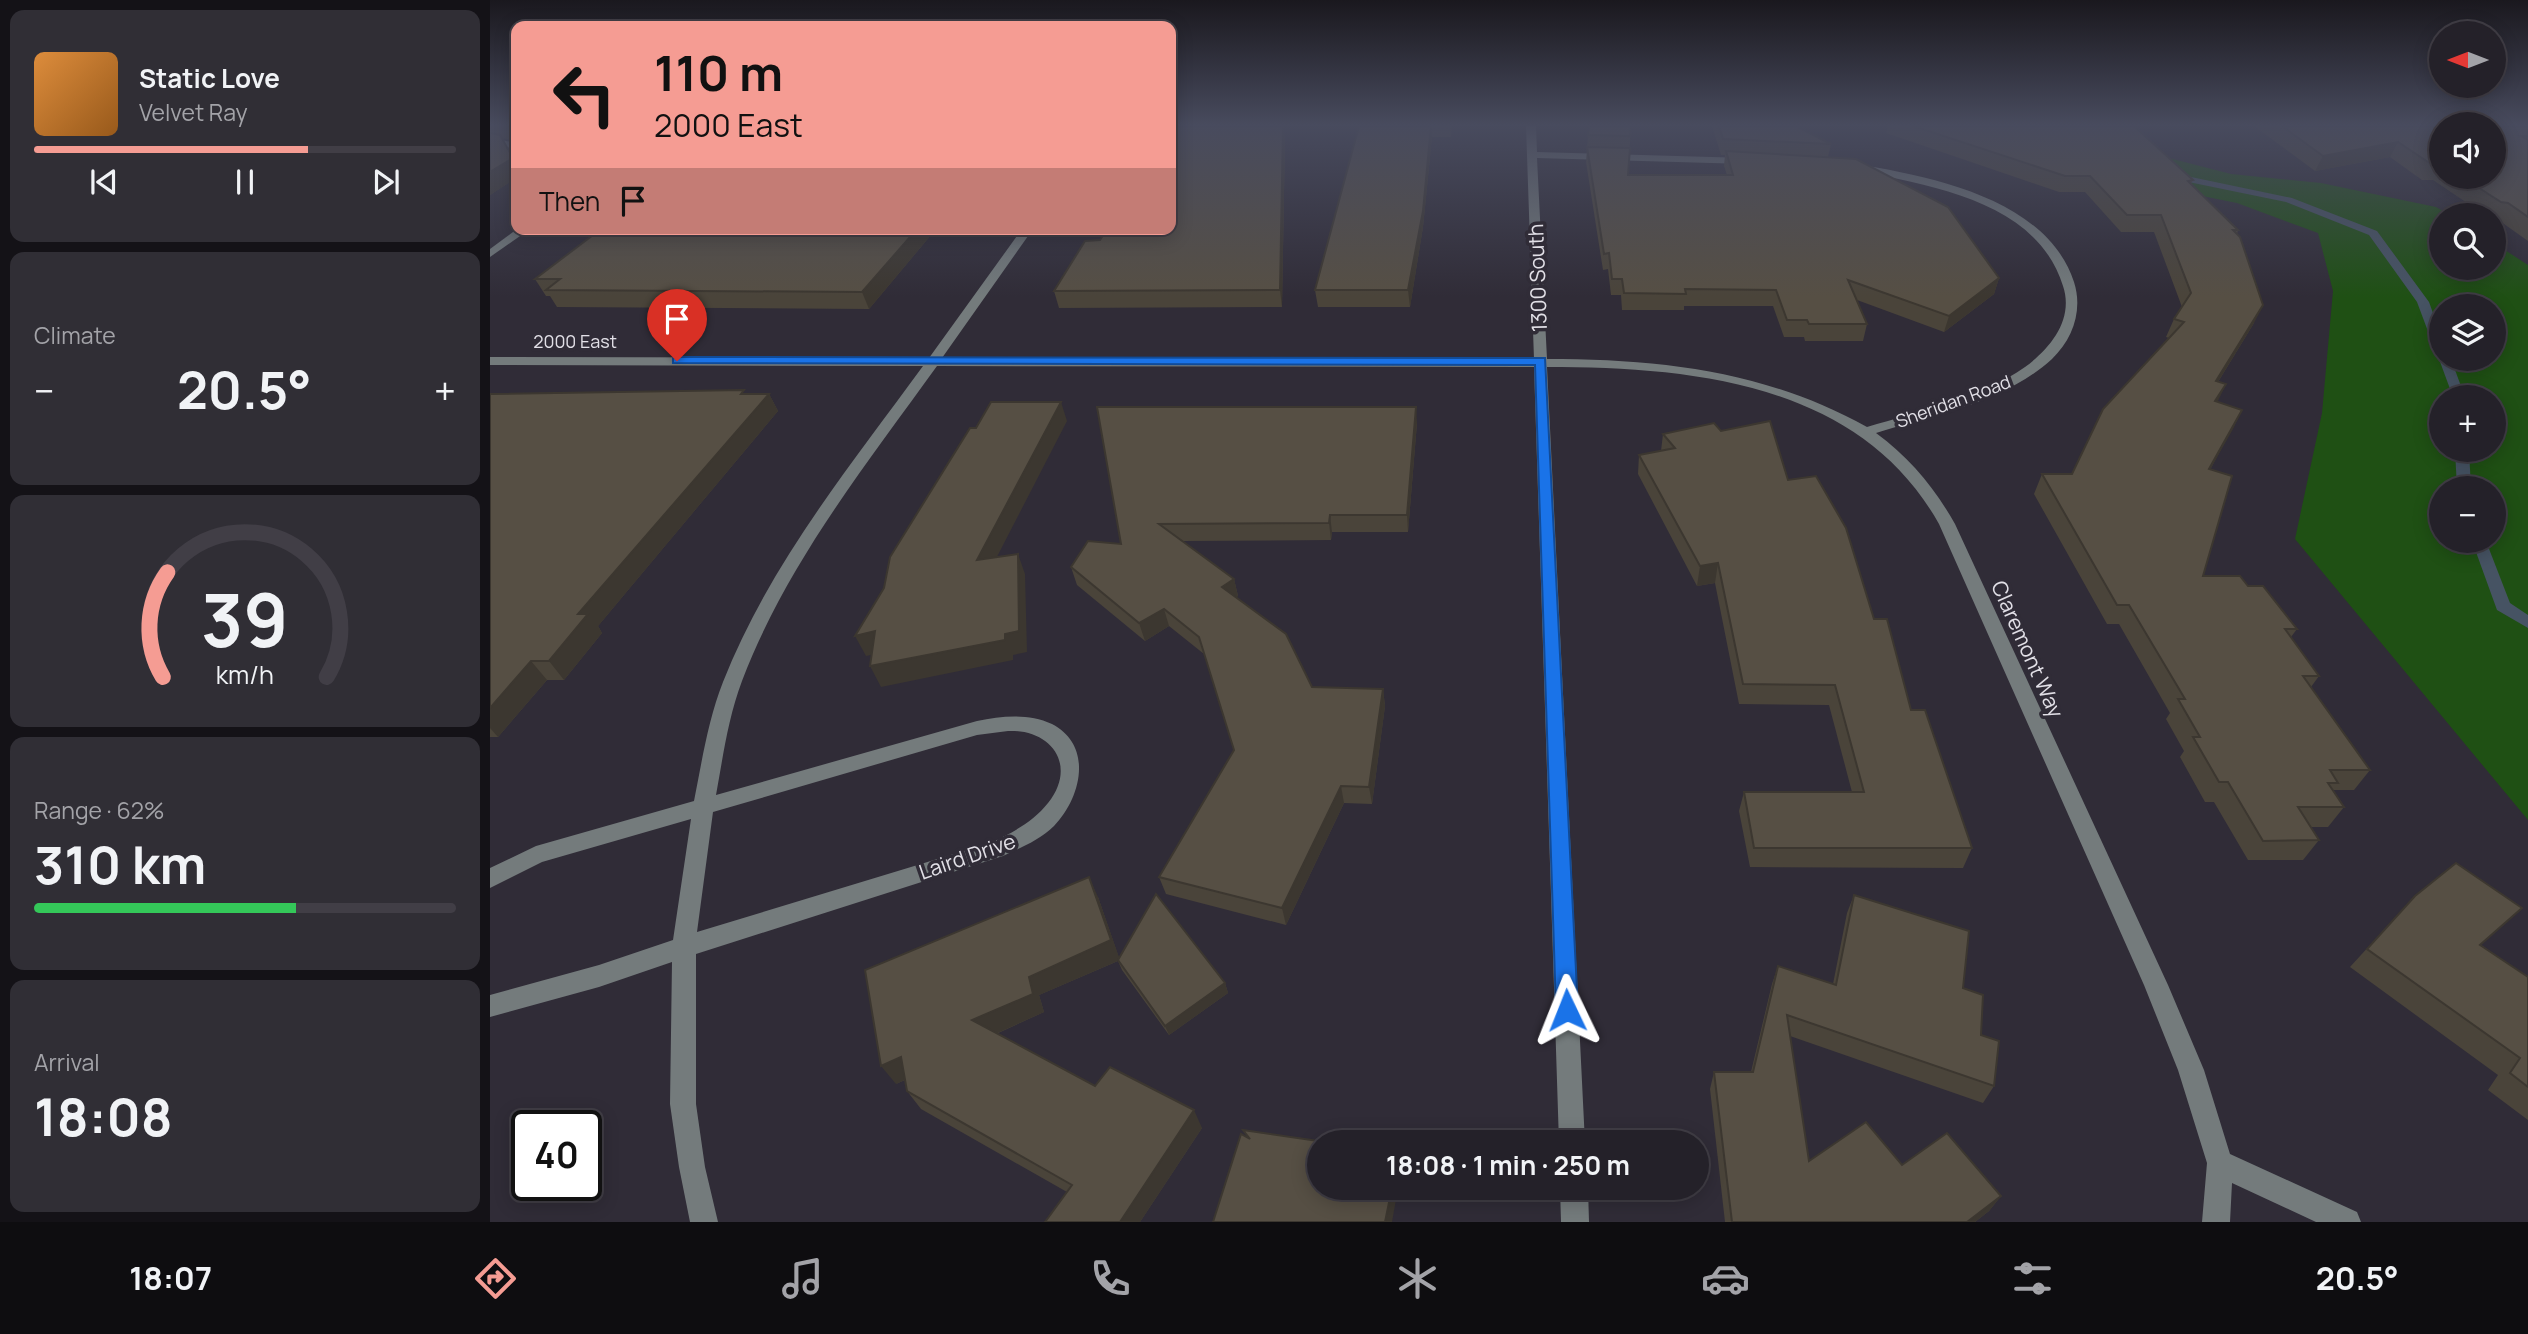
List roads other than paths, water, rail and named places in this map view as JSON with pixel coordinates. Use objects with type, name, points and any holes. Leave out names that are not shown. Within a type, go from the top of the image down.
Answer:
[{"type":"street","name":"1300 South","points":[[1533,183],[1571,1130]]},
{"type":"street","name":"Sheridan Road","points":[[1865,432],[1975,396],[2017,377],[2046,357],[2062,338],[2071,319],[2071,283],[2050,247],[2033,230],[2010,214],[1933,183]]},
{"type":"street","points":[[490,254],[517,235]]},
{"type":"street","points":[[704,1222],[692,1167],[683,1104],[684,947],[703,808],[718,728],[733,682],[782,579],[806,538],[1024,235]]},
{"type":"street","name":"2000 East","points":[[490,360],[1541,361]]},
{"type":"street","name":"Claremont Way","points":[[1541,361],[1653,365],[1724,377],[1803,402],[1865,432],[1892,452],[1933,498],[2156,985],[2191,1070],[2220,1163],[2216,1222]]},
{"type":"street","name":"Laird Drive","points":[[490,879],[536,855],[977,728],[1026,724],[1046,730],[1061,742],[1070,757],[1071,777],[1063,798],[1047,818],[1023,837],[995,850],[762,921],[599,976],[490,1006]]},
{"type":"street","points":[[2220,1163],[2347,1222]]},
{"type":"street","points":[[1574,1200],[1575,1222]]},
{"type":"waterway","points":[[2206,183],[2289,200],[2373,233],[2423,302],[2429,318]]},
{"type":"waterway","points":[[2449,371],[2455,385]]},
{"type":"waterway","points":[[2463,462],[2463,476]]},
{"type":"waterway","points":[[2483,553],[2503,606],[2528,623]]}]
